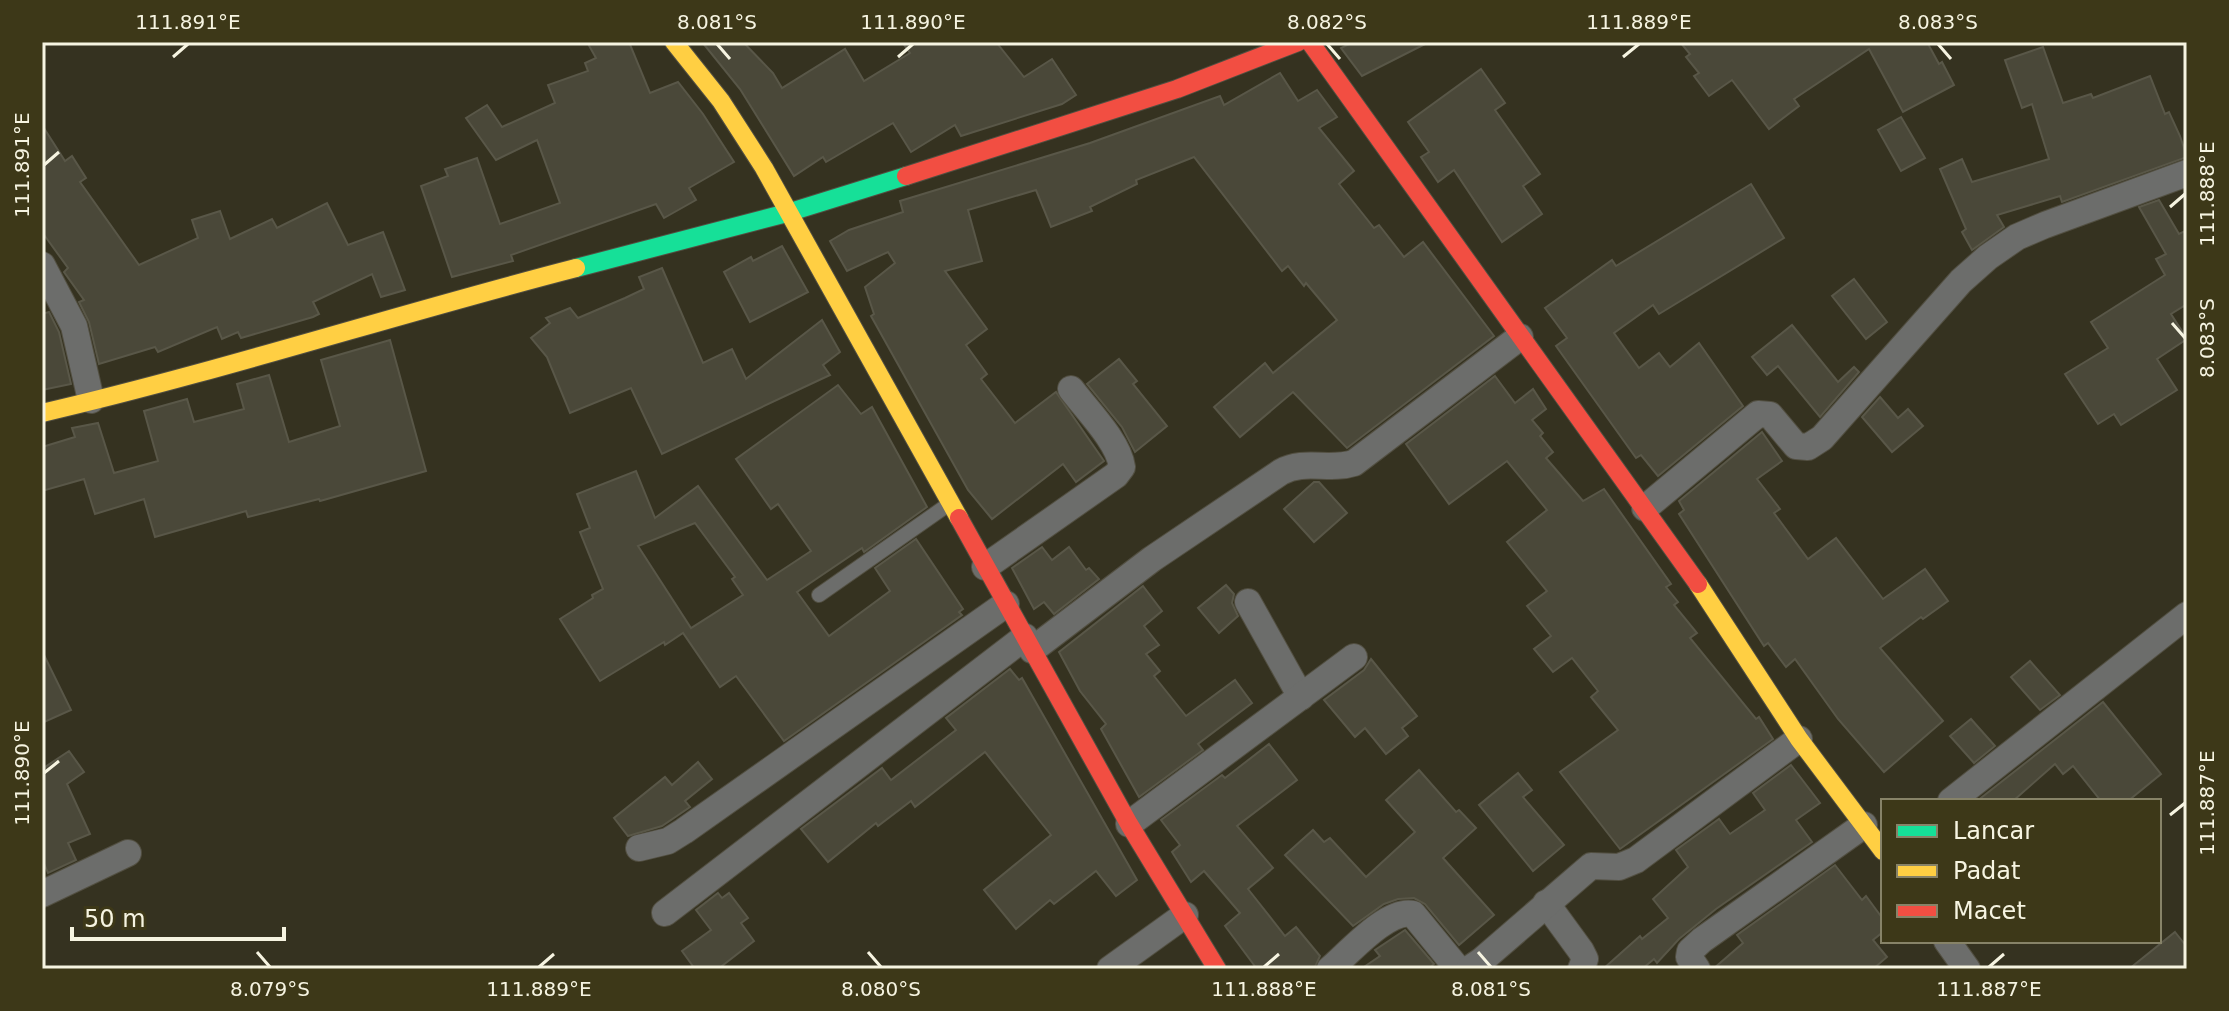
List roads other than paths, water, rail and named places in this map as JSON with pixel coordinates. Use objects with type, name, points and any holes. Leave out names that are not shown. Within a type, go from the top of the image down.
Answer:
[{"type":"street","points":[[674,42],[721,101],[764,168],[1129,824],[1217,969]]},
{"type":"street","points":[[42,413],[127,393],[444,302],[787,213],[1177,89],[1262,48],[1298,42]]},
{"type":"street","points":[[1310,42],[1680,557],[1799,739],[1881,848]]},
{"type":"street","points":[[1645,508],[1758,414],[1770,415],[1796,446],[1808,447],[1822,438],[1961,281],[2017,237],[2187,173]]},
{"type":"street","points":[[42,265],[74,326],[91,400]]},
{"type":"street","points":[[665,913],[1028,643],[1281,472],[1300,465],[1339,468],[1354,463],[1520,337]]},
{"type":"street","points":[[985,567],[1116,475],[1122,467],[1114,446],[1071,389]]},
{"type":"street","points":[[1248,602],[1301,697]]},
{"type":"street","points":[[639,848],[668,841],[684,831],[1006,604]]},
{"type":"street","points":[[1954,799],[2187,615]]},
{"type":"street","points":[[1129,824],[1354,657]]},
{"type":"street","points":[[1469,969],[1591,866],[1619,867],[1636,860],[1799,739]]},
{"type":"street","points":[[1697,969],[1689,957],[1690,951],[1702,940],[1864,825]]},
{"type":"street","points":[[42,894],[128,853]]},
{"type":"street","points":[[1546,903],[1581,951],[1585,959],[1581,969]]},
{"type":"street","points":[[1330,969],[1388,919],[1403,912],[1413,914],[1458,969]]},
{"type":"street","points":[[1110,969],[1185,915]]},
{"type":"street","points":[[1948,943],[1967,969]]},
{"type":"lane","points":[[819,595],[950,503]]}]
